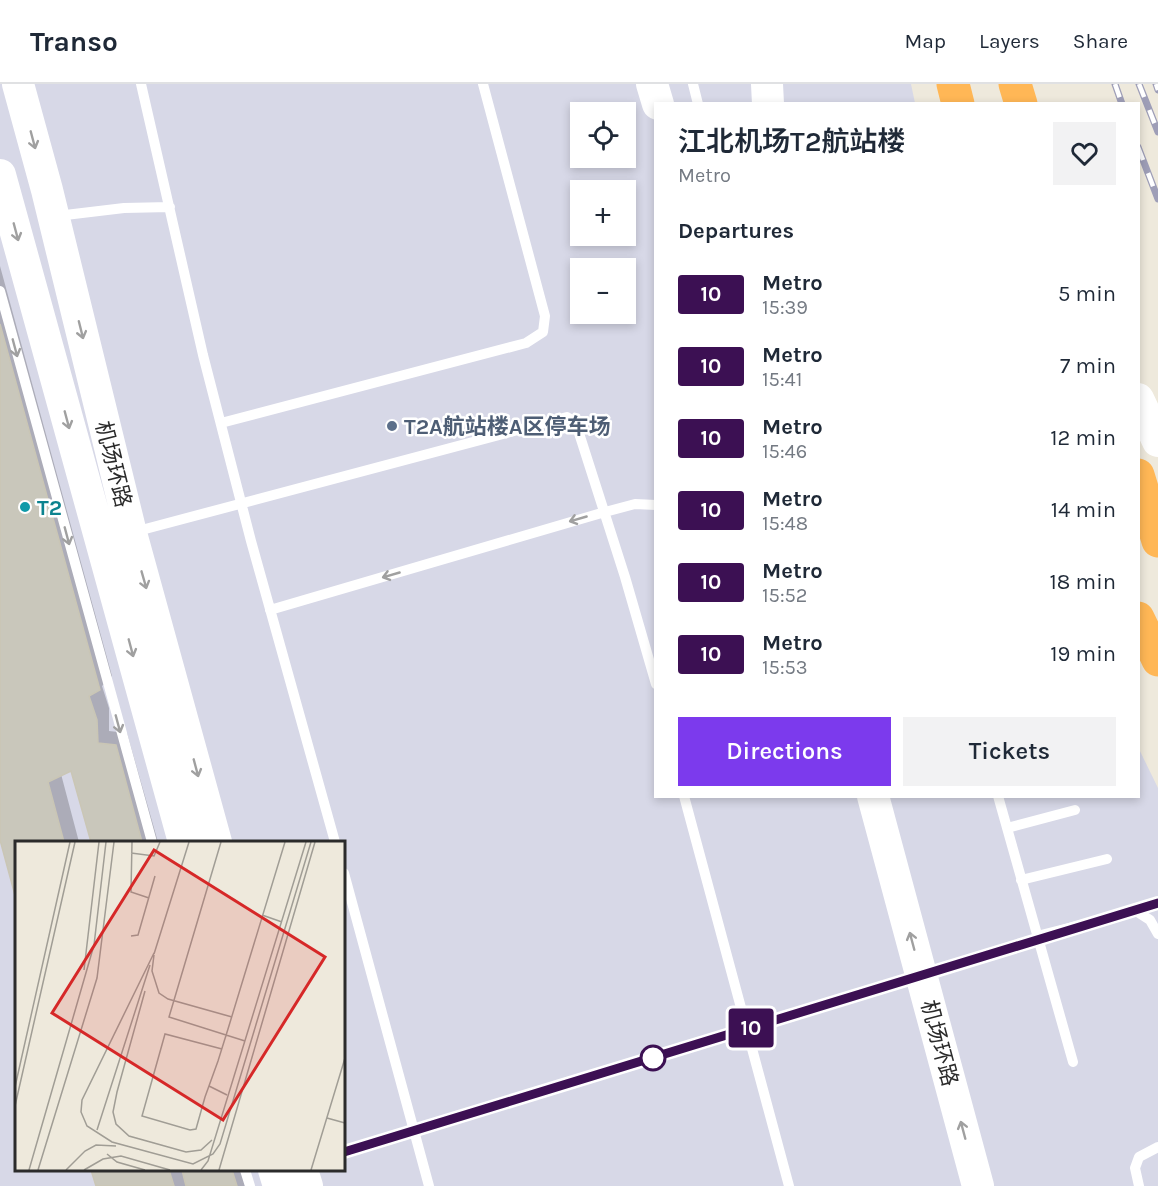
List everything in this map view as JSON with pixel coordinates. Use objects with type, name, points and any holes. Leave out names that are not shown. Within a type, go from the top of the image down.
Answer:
[{"type":"highway","points":[[953,84],[958,102]]},
{"type":"highway","points":[[1015,84],[1020,102]]},
{"type":"highway","points":[[1140,482],[1158,541]]},
{"type":"highway","points":[[1140,622],[1158,660]]},
{"type":"street","name":"机场环路","points":[[18,84],[54,217],[130,532],[215,841]]},
{"type":"street","points":[[652,84],[657,102]]},
{"type":"street","points":[[767,84],[768,102]]},
{"type":"street","name":"机场环路","points":[[0,175],[183,841]]},
{"type":"street","points":[[1140,403],[1158,441]]},
{"type":"street","name":"机场环路","points":[[874,798],[978,1186]]},
{"type":"street","points":[[274,1171],[279,1186]]},
{"type":"street","points":[[302,1171],[307,1186]]},
{"type":"lane","points":[[141,84],[241,503],[334,841]]},
{"type":"lane","points":[[221,423],[526,343],[543,332],[545,316],[483,84]]},
{"type":"lane","points":[[693,84],[698,102]]},
{"type":"lane","points":[[54,217],[124,208],[170,207]]},
{"type":"lane","points":[[0,291],[151,841]]},
{"type":"lane","points":[[130,532],[567,417],[574,421],[578,430],[654,677]]},
{"type":"lane","points":[[270,610],[604,512],[635,504],[654,506]]},
{"type":"lane","points":[[685,798],[789,1186]]},
{"type":"lane","points":[[999,798],[1073,1062]]},
{"type":"lane","points":[[1007,828],[1075,810]]},
{"type":"lane","points":[[1021,880],[1107,859]]},
{"type":"lane","points":[[345,877],[429,1186]]},
{"type":"lane","points":[[1037,936],[1136,911],[1150,920],[1158,934]]},
{"type":"lane","points":[[1139,1186],[1135,1168],[1139,1157],[1158,1147]]},
{"type":"lane","points":[[245,1171],[250,1186]]},
{"type":"shaded area","points":[[0,84],[911,84],[915,102],[654,102],[654,798],[1140,798],[1140,751],[1158,788],[1158,1186],[0,1186]]},
{"type":"building","name":"T2","points":[[0,324],[100,690],[89,696],[97,720],[98,743],[116,745],[142,841],[91,841],[71,771],[48,782],[64,841],[15,841],[15,895],[0,840]]},
{"type":"building","points":[[91,1171],[169,1171],[174,1186],[96,1186]]},
{"type":"building","points":[[182,1171],[232,1171],[237,1186],[186,1186]]},
{"type":"railway","points":[[1115,84],[1121,102]]},
{"type":"railway","points":[[1139,84],[1158,132]]},
{"type":"railway","points":[[1156,84],[1158,90]]},
{"type":"railway","points":[[1140,152],[1158,199]]},
{"type":"metro line","name":"10","points":[[345,1152],[1158,903]]},
{"type":"place","name":"T2A航站楼A区停车场","points":[[392,426]]},
{"type":"place","name":"T2","points":[[25,507]]}]
